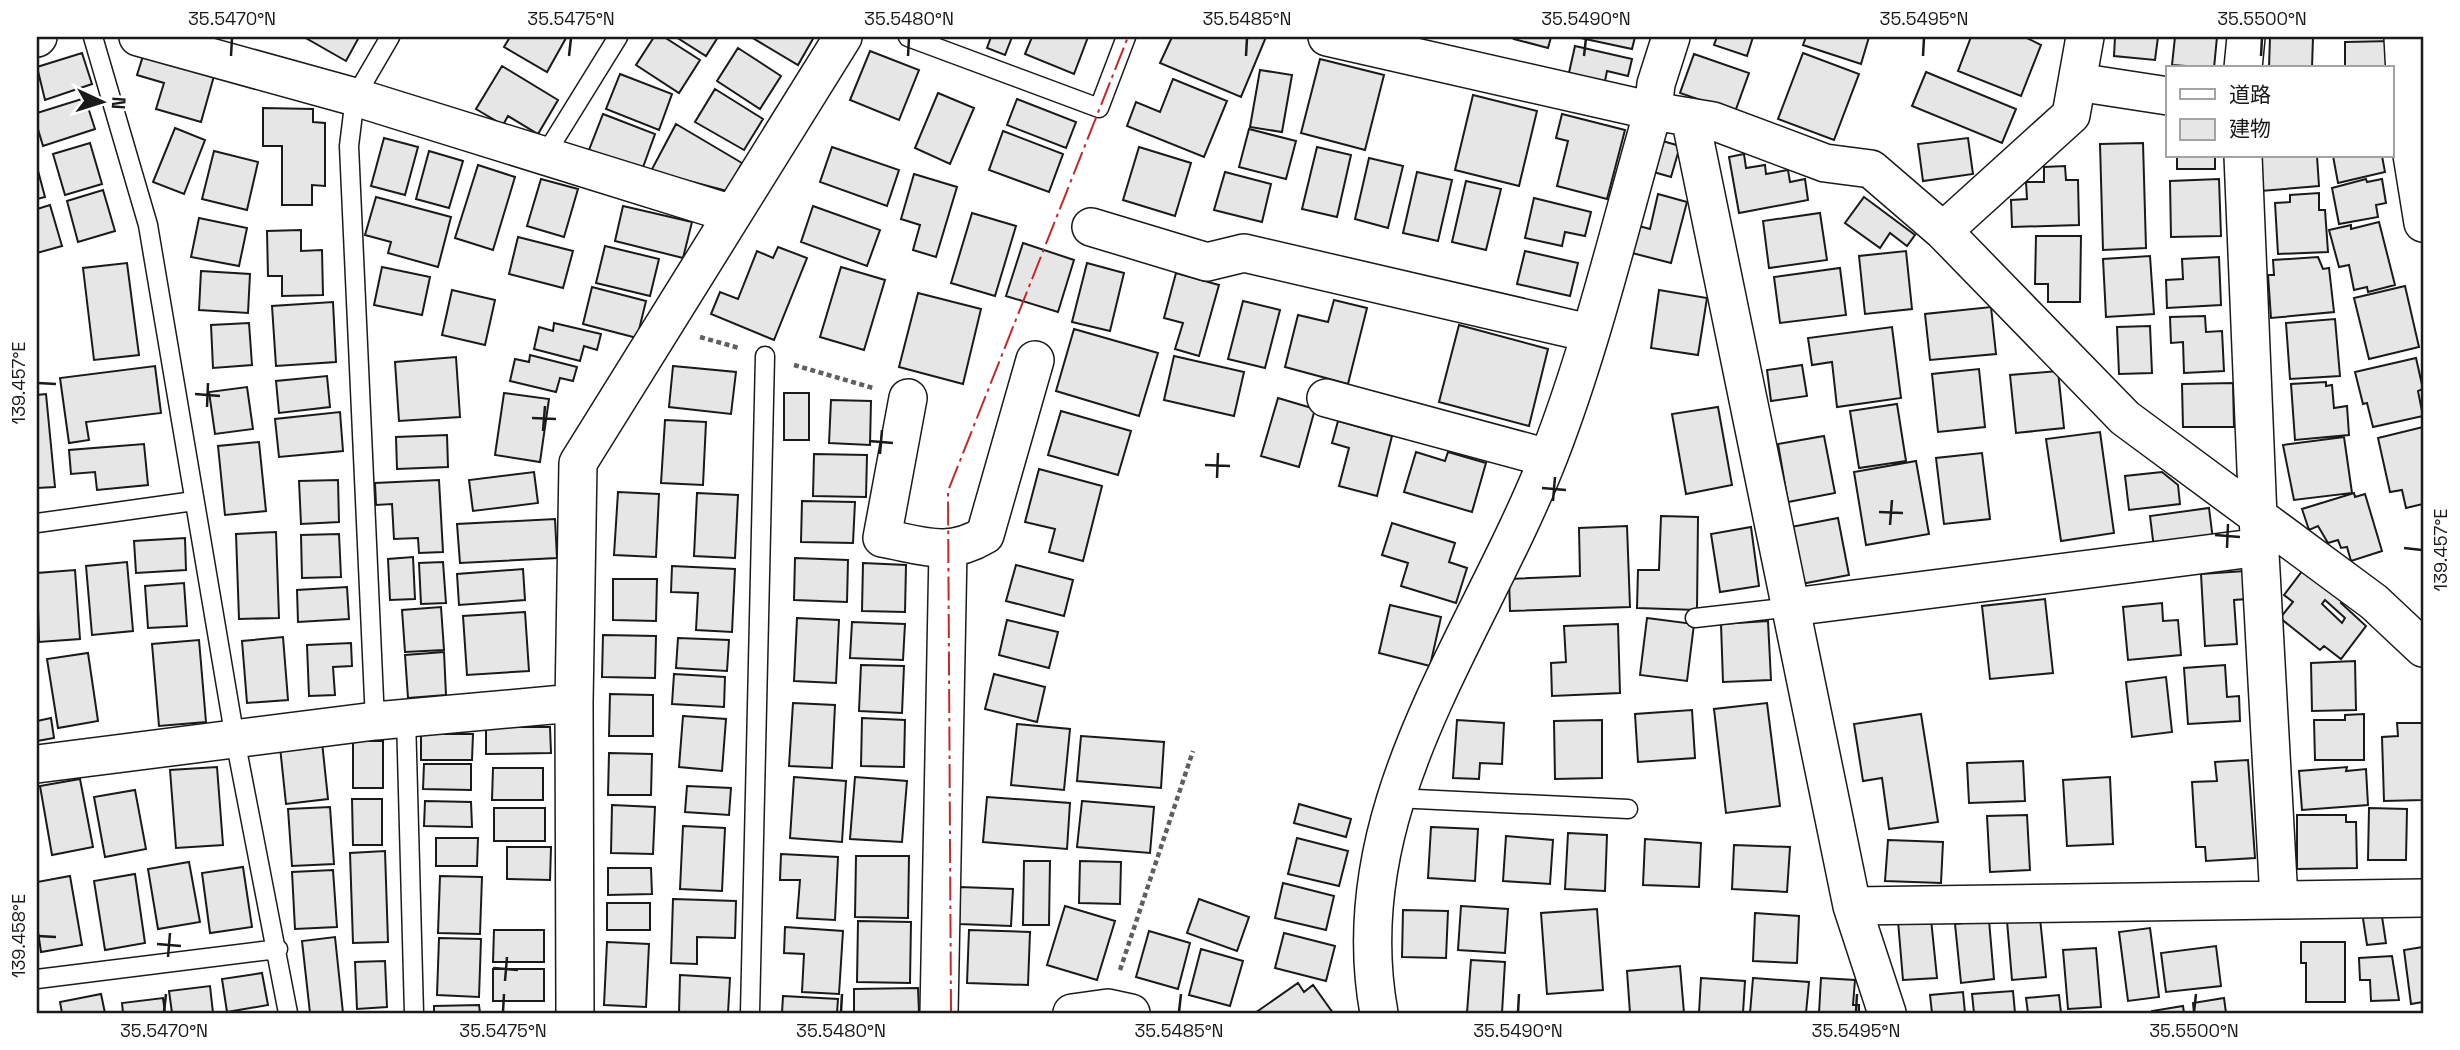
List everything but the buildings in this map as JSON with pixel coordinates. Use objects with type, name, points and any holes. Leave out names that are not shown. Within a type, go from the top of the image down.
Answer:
[{"type":"street","points":[[138,37],[355,97],[732,214]]},
{"type":"street","points":[[575,1013],[574,702],[578,463],[844,37]]},
{"type":"street","points":[[1327,37],[1653,111],[1713,121],[1825,163],[1871,169],[1943,232],[2125,418],[2259,532],[2374,602],[2423,648]]},
{"type":"street","points":[[1379,1013],[1371,973],[1371,934],[1395,797],[1404,766],[1548,458],[1589,333],[1653,111],[1656,84],[1671,37]]},
{"type":"street","points":[[1943,232],[2071,116],[2085,37]]},
{"type":"street","points":[[2244,66],[2246,37]]},
{"type":"street","points":[[2403,37],[2400,129],[2423,223]]},
{"type":"street","points":[[2077,82],[2166,96]]},
{"type":"street","points":[[1690,117],[1852,906],[1887,1013]]},
{"type":"street","points":[[2243,158],[2259,532],[2279,900]]},
{"type":"street","points":[[1091,227],[1207,262],[1244,253],[1589,333]]},
{"type":"street","points":[[908,398],[881,538],[948,550],[968,545],[985,536],[1035,360]]},
{"type":"street","points":[[1326,398],[1548,458]]},
{"type":"street","points":[[1791,607],[2259,532]]},
{"type":"street","points":[[939,1013],[948,550]]},
{"type":"street","points":[[37,764],[390,719],[574,702]]},
{"type":"street","points":[[1852,906],[2423,898]]},
{"type":"street","points":[[1072,1013],[1119,1011]]},
{"type":"lane","points":[[93,37],[148,225],[235,739],[278,949],[288,1013]]},
{"type":"lane","points":[[390,37],[355,97],[349,146],[414,1013]]},
{"type":"lane","points":[[545,155],[618,37]]},
{"type":"lane","points":[[908,37],[1099,108],[1126,37]]},
{"type":"lane","points":[[750,1013],[765,356]]},
{"type":"lane","points":[[37,523],[194,501]]},
{"type":"lane","points":[[1695,618],[1791,607]]},
{"type":"lane","points":[[1395,797],[1628,809]]},
{"type":"lane","points":[[37,979],[278,949]]},
{"type":"path","points":[[691,334],[908,398]]},
{"type":"path","points":[[1119,1011],[1193,751]]},
{"type":"power","points":[[951,1013],[948,491],[1128,37]]}]
